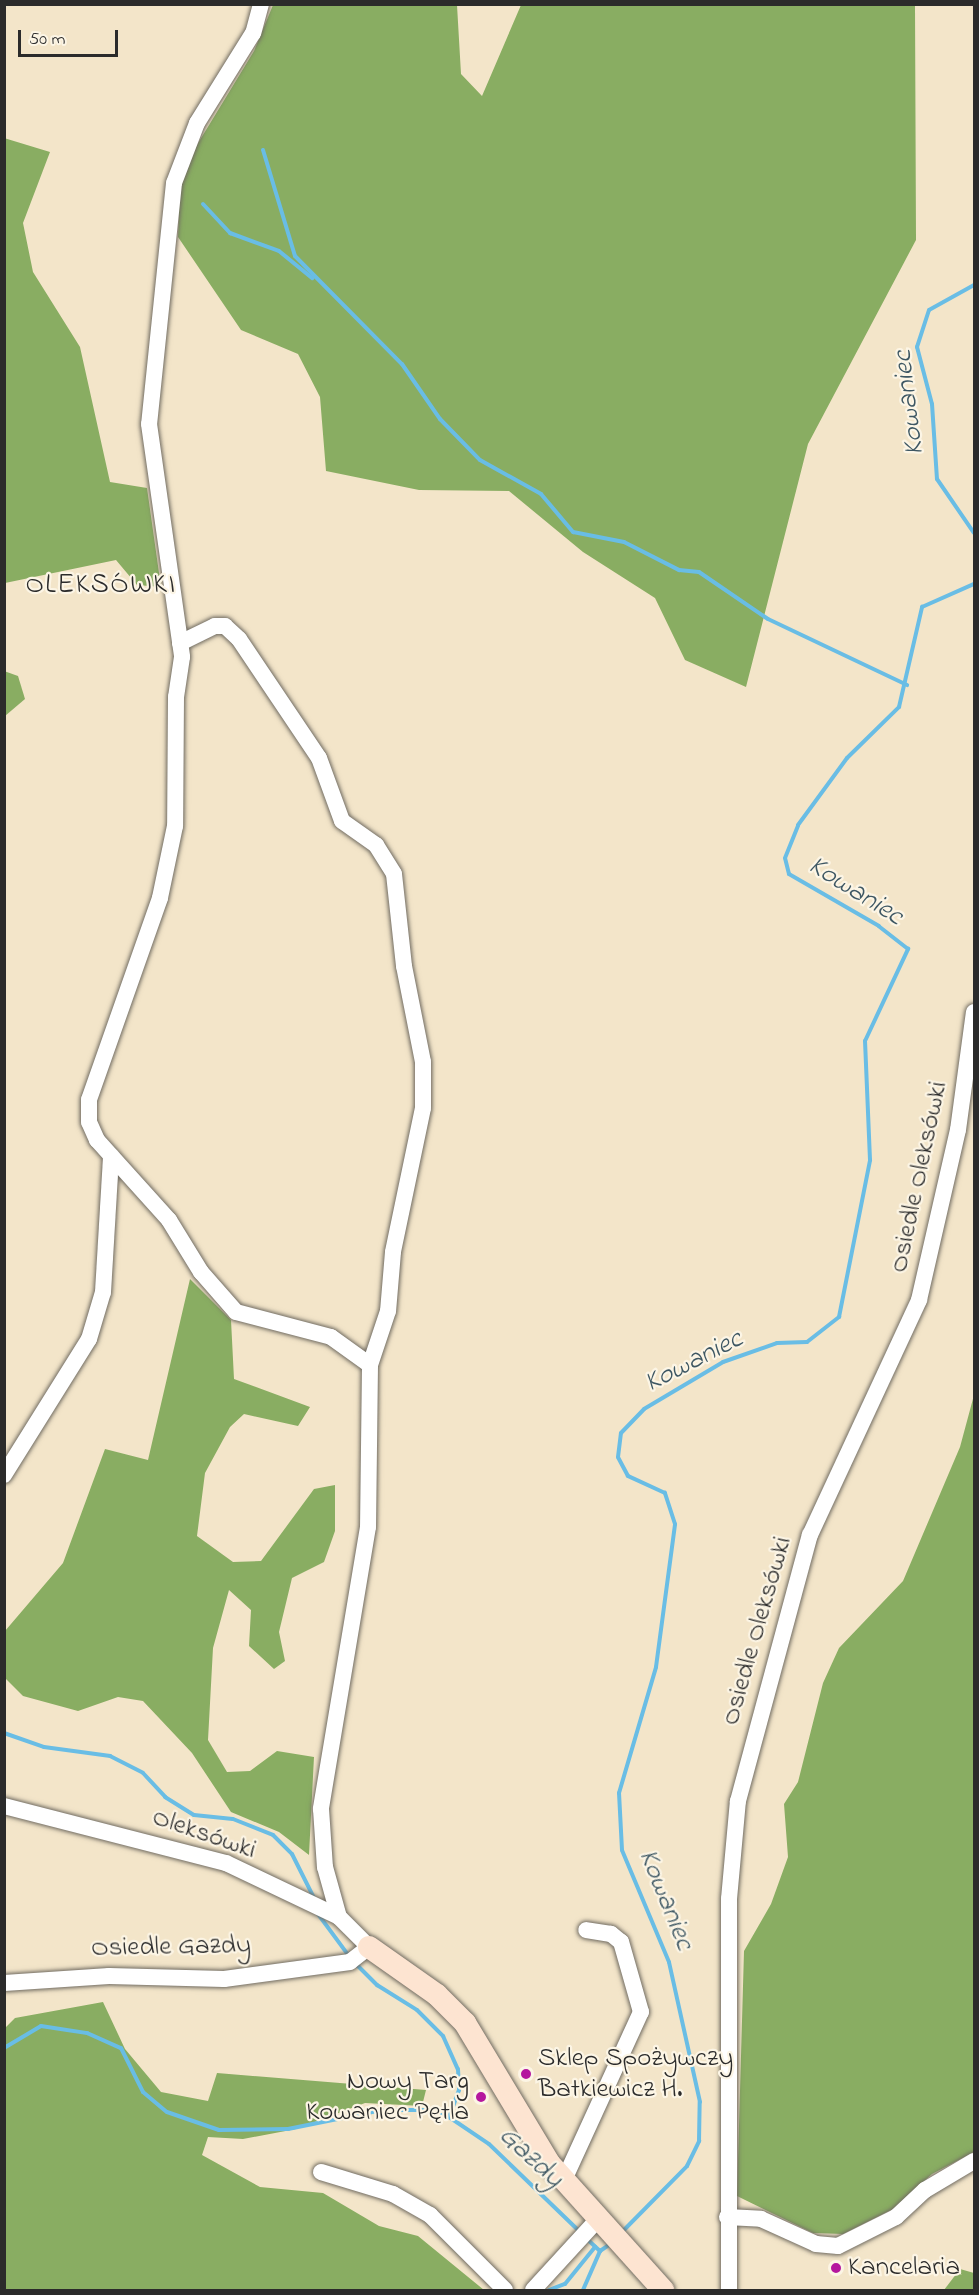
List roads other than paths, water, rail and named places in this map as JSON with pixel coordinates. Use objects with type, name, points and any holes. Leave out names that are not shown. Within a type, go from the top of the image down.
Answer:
[{"type":"street","points":[[261,4],[251,36],[197,123],[174,183],[149,424],[180,644],[177,786],[169,867],[89,1100],[89,1122],[111,1156],[169,1220],[201,1272],[236,1312],[330,1337],[370,1365]]},
{"type":"street","points":[[180,644],[215,626],[225,626],[239,639],[319,758],[342,821],[376,845],[394,874],[404,966],[423,1062],[423,1108],[393,1252],[388,1311],[370,1365],[368,1527],[321,1809],[326,1867],[339,1917]]},
{"type":"street","name":"Osiedle Oleksówki","points":[[729,2290],[727,2217],[729,1899],[738,1802],[810,1535],[919,1300],[958,1130],[975,1012]]},
{"type":"street","points":[[4,1475],[89,1339],[107,1260],[111,1156]]},
{"type":"street","name":"Oleksówki","points":[[4,1806],[176,1847],[339,1917],[361,1954]]},
{"type":"street","points":[[564,2180],[641,2012],[621,1942],[611,1934],[586,1930]]},
{"type":"street","points":[[361,1954],[437,1995],[465,2023],[536,2143],[596,2224],[622,2246],[663,2290]]},
{"type":"street","name":"Osiedle Gazdy","points":[[4,1983],[109,1976],[224,1980],[361,1954]]},
{"type":"street","points":[[727,2217],[752,2217],[816,2244],[838,2246],[896,2217],[926,2190],[975,2161]]},
{"type":"street","points":[[321,2172],[393,2194],[430,2215],[505,2290]]},
{"type":"street","points":[[533,2290],[596,2224]]},
{"type":"waterway","points":[[263,150],[295,256],[402,364],[440,419],[480,460],[541,494],[573,532],[624,542],[679,570],[699,572],[768,619],[907,685]]},
{"type":"waterway","points":[[203,204],[230,233],[279,251],[312,278]]},
{"type":"waterway","name":"Kowaniec","points":[[974,285],[929,310],[917,347],[932,404],[937,479],[974,533]]},
{"type":"waterway","name":"Kowaniec","points":[[621,2233],[687,2166],[699,2141],[700,2102],[669,1962],[622,1850],[619,1793],[656,1667],[675,1524],[665,1493],[628,1476],[618,1457],[621,1433],[644,1409],[723,1362],[777,1343],[807,1342],[839,1317],[870,1160],[865,1041],[908,949],[879,926],[789,874],[785,858],[798,825],[847,758],[899,707],[922,607],[974,584]]},
{"type":"waterway","points":[[4,1733],[44,1747],[110,1756],[143,1773],[165,1797],[194,1815],[233,1819],[273,1835],[292,1854],[315,1900]]},
{"type":"waterway","points":[[318,1914],[349,1956]]},
{"type":"waterway","points":[[356,1964],[377,1985],[417,2010],[443,2036],[458,2069],[459,2090],[449,2117]]},
{"type":"waterway","name":"Gazdy","points":[[4,2048],[41,2026],[87,2033],[121,2048],[143,2092],[167,2112],[219,2130],[288,2129],[382,2110],[422,2110],[449,2117],[489,2144],[580,2232]]},
{"type":"waterway","name":"Gazdy","points":[[587,2239],[600,2251]]},
{"type":"waterway","name":"Kowaniec","points":[[583,2290],[600,2251],[612,2243]]},
{"type":"waterway","points":[[549,2290],[565,2284],[595,2247]]},
{"type":"place","name":"Sklep Spożywczy Batkiewicz H.","points":[[526,2074]]},
{"type":"place","name":"Nowy Targ Kowaniec Pętla","points":[[481,2097]]},
{"type":"place","name":"Kancelaria","points":[[836,2268]]},
{"type":"district","name":"OLEKSÓWKI","points":[[101,586]]}]
